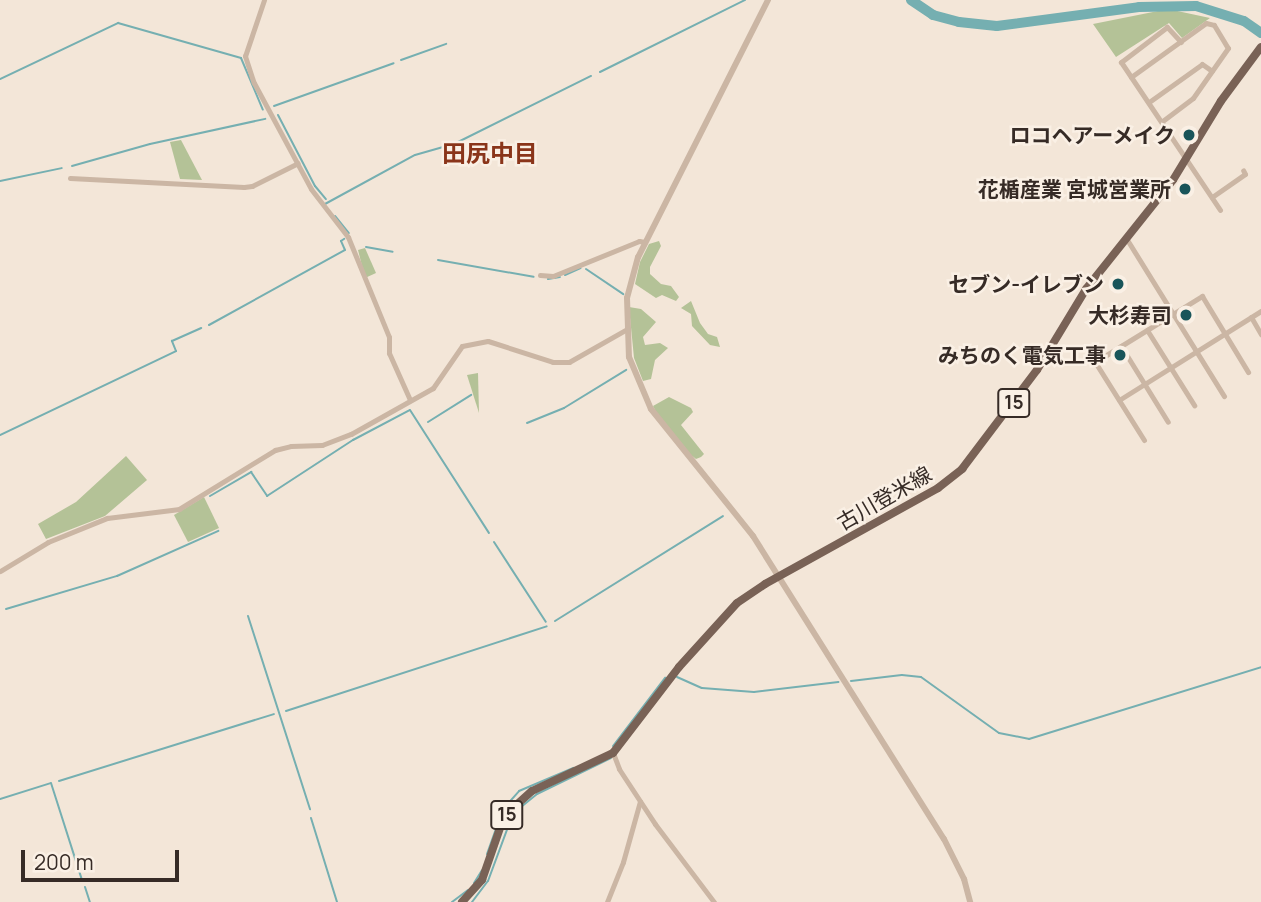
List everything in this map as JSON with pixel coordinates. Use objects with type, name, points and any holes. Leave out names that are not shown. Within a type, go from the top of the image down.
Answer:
[{"type":"main road","name":"古川登米線","points":[[462,902],[482,880],[501,825],[513,807],[532,791],[613,753],[724,614],[750,593],[938,488],[962,469],[1037,370],[1086,289],[1187,159],[1221,101],[1260,49]]},
{"type":"street","points":[[264,0],[245,56],[254,83],[311,189],[348,237],[389,337],[389,353],[410,400]]},
{"type":"street","points":[[768,0],[645,242],[630,283],[627,328],[629,357],[651,409],[753,536],[949,847],[964,879],[970,902]]},
{"type":"street","points":[[1131,77],[1206,23],[1214,25],[1228,48],[1193,98],[1162,121]]},
{"type":"street","points":[[1181,42],[1167,27],[1121,59],[1220,210]]},
{"type":"street","points":[[1149,102],[1202,64],[1212,71]]},
{"type":"street","points":[[70,178],[244,187],[252,186],[298,163]]},
{"type":"street","points":[[1212,197],[1245,174],[1243,170]]},
{"type":"street","points":[[1126,238],[1224,396]]},
{"type":"street","points":[[540,275],[553,276],[639,241],[645,242]]},
{"type":"street","points":[[1144,440],[1095,362],[1202,296],[1248,372]]},
{"type":"street","points":[[1119,400],[1261,311]]},
{"type":"street","points":[[1251,317],[1261,334]]},
{"type":"street","points":[[0,571],[48,542],[107,518],[180,509],[275,450],[291,446],[322,445],[351,434],[437,384],[453,355],[469,343],[488,341],[553,362],[569,362],[627,328]]},
{"type":"street","points":[[1147,330],[1194,405]]},
{"type":"street","points":[[1121,346],[1168,422]]},
{"type":"street","points":[[613,753],[619,769],[640,801],[714,902]]},
{"type":"street","points":[[607,902],[623,862],[640,801]]},
{"type":"green space","points":[[1168,9],[1210,18],[1182,38],[1169,23],[1116,57],[1093,24]]},
{"type":"green space","points":[[181,140],[202,180],[180,179],[170,142]]},
{"type":"green space","points":[[659,241],[661,246],[650,267],[650,274],[661,284],[671,286],[679,297],[676,301],[662,295],[656,298],[635,284],[640,262],[649,244]]},
{"type":"green space","points":[[365,248],[376,273],[365,278],[358,250]]},
{"type":"green space","points":[[691,301],[700,323],[708,334],[717,337],[720,347],[710,345],[692,326],[691,314],[681,308]]},
{"type":"green space","points":[[629,307],[641,309],[656,322],[643,337],[645,345],[660,343],[668,348],[655,360],[651,379],[643,381],[634,358]]},
{"type":"green space","points":[[478,373],[479,413],[467,375]]},
{"type":"green space","points":[[669,397],[691,408],[693,412],[681,425],[704,454],[701,457],[696,459],[691,455],[656,412],[653,406]]},
{"type":"green space","points":[[126,456],[147,480],[105,516],[46,539],[38,524],[76,502]]},
{"type":"green space","points":[[204,497],[219,528],[188,542],[174,515]]},
{"type":"waterway","points":[[600,72],[745,0]]},
{"type":"waterway","points":[[911,0],[933,15],[959,22],[997,26],[1139,7],[1196,6],[1244,21],[1261,33]]},
{"type":"waterway","points":[[0,79],[118,23],[241,58],[263,110]]},
{"type":"waterway","points":[[401,60],[446,44]]},
{"type":"waterway","points":[[274,106],[394,63]]},
{"type":"waterway","points":[[325,204],[415,155],[454,144],[591,76]]},
{"type":"waterway","points":[[278,115],[315,186],[326,199]]},
{"type":"waterway","points":[[72,166],[150,144],[265,119]]},
{"type":"waterway","points":[[0,181],[62,168]]},
{"type":"waterway","points":[[335,216],[349,233]]},
{"type":"waterway","points":[[209,325],[345,250],[341,241],[344,239]]},
{"type":"waterway","points":[[366,247],[393,252]]},
{"type":"waterway","points":[[438,260],[534,277]]},
{"type":"waterway","points":[[565,275],[581,268]]},
{"type":"waterway","points":[[586,269],[623,294]]},
{"type":"waterway","points":[[548,279],[560,277]]},
{"type":"waterway","points":[[0,435],[176,351],[172,341],[201,328]]},
{"type":"waterway","points":[[527,423],[564,408],[626,370]]},
{"type":"waterway","points":[[428,422],[471,395]]},
{"type":"waterway","points":[[210,496],[251,472],[267,496],[353,440],[410,410],[489,533]]},
{"type":"waterway","points":[[555,621],[723,516]]},
{"type":"waterway","points":[[6,609],[117,576],[218,531]]},
{"type":"waterway","points":[[494,542],[546,622]]},
{"type":"waterway","points":[[248,616],[310,809]]},
{"type":"waterway","points":[[286,711],[547,626]]},
{"type":"waterway","points":[[851,681],[902,675],[921,677],[999,733],[1029,739],[1261,667]]},
{"type":"waterway","points":[[677,677],[702,688],[754,692],[838,682]]},
{"type":"waterway","points":[[613,746],[665,678]]},
{"type":"waterway","points":[[59,781],[274,714]]},
{"type":"waterway","points":[[472,902],[488,881],[508,827],[521,807],[537,794],[611,758]]},
{"type":"waterway","points":[[487,854],[503,809],[519,791],[573,768]]},
{"type":"waterway","points":[[0,799],[51,783],[82,880]]},
{"type":"waterway","points":[[311,818],[337,902]]},
{"type":"waterway","points":[[474,883],[482,870]]},
{"type":"waterway","points":[[85,887],[90,902]]},
{"type":"waterway","points":[[452,902],[468,890]]},
{"type":"place","name":"ロコヘアーメイク","points":[[1189,135]]},
{"type":"place","name":"花楯産業 宮城営業所","points":[[1185,189]]},
{"type":"place","name":"セブン-イレブン","points":[[1118,284]]},
{"type":"place","name":"大杉寿司","points":[[1186,315]]},
{"type":"place","name":"みちのく電気工事","points":[[1120,355]]},
{"type":"district","name":"田尻中目","points":[[490,153]]}]
